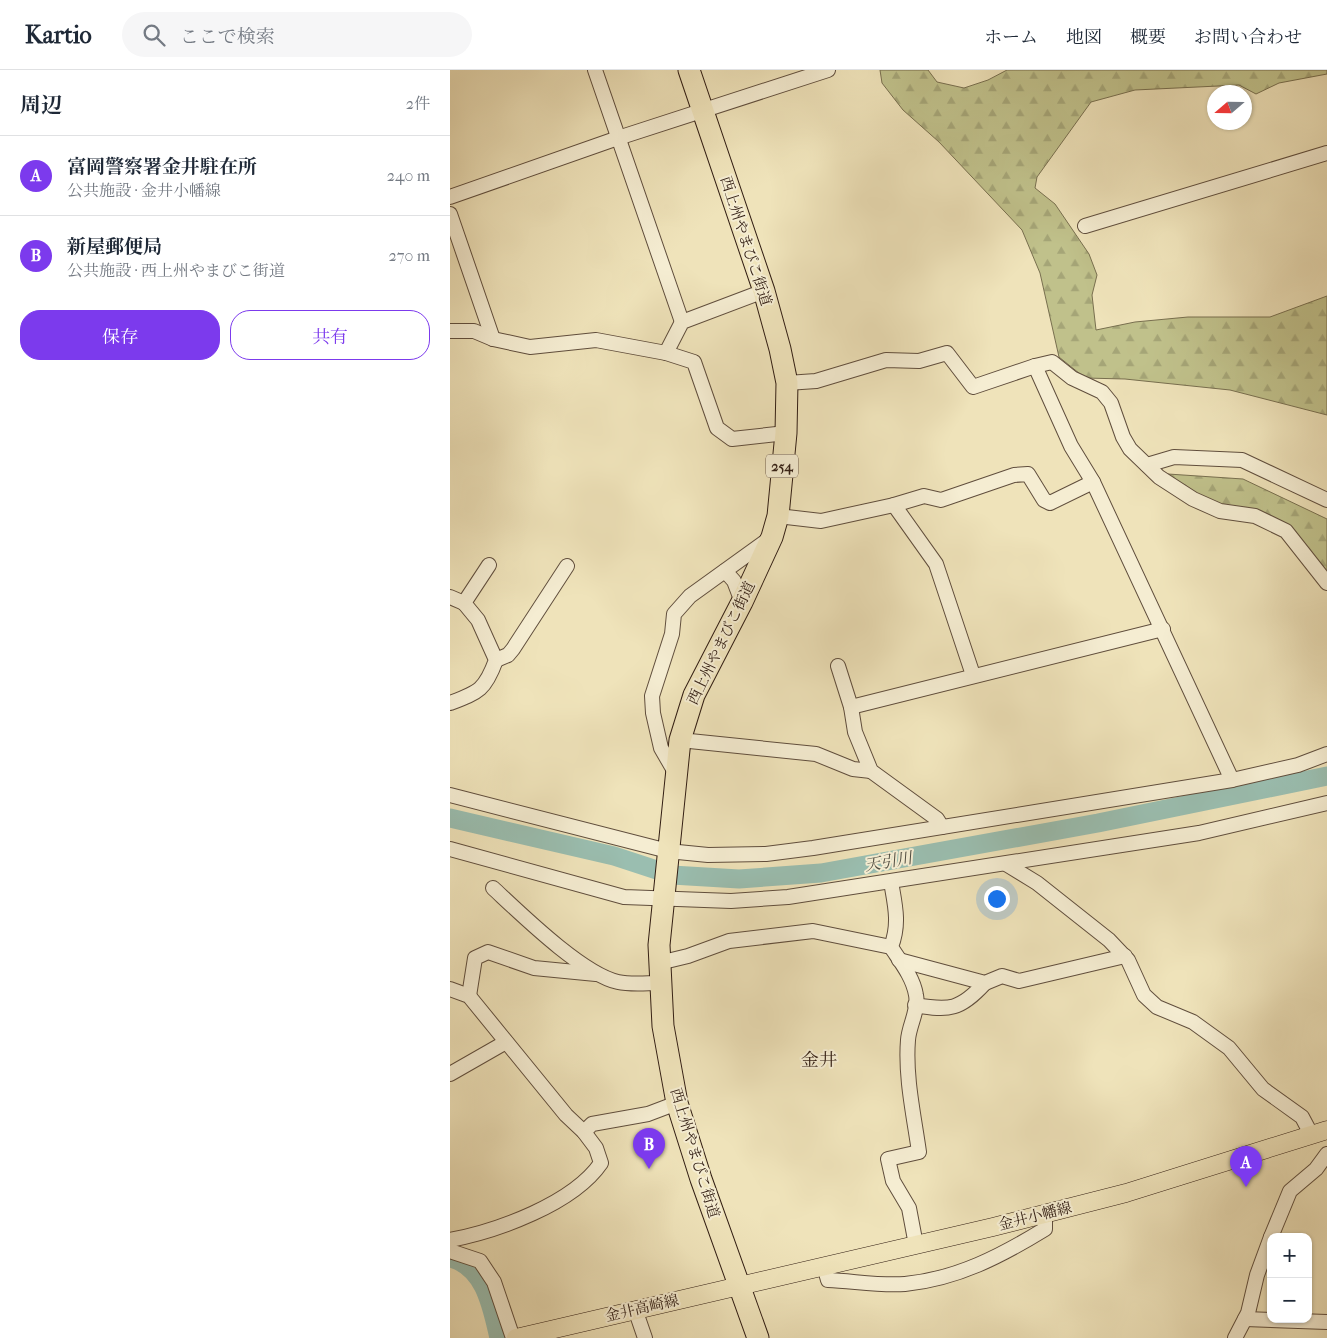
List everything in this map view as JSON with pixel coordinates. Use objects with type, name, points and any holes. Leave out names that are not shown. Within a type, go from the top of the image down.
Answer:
[{"type":"highway","name":"西上州やまびこ街道","points":[[689,70],[764,292],[780,349],[787,383],[786,434],[778,516],[772,537],[742,602],[694,695],[680,740],[663,896],[659,973],[663,1026],[677,1103],[758,1338]]},
{"type":"main road","name":"金井小幡線","points":[[739,1285],[916,1245],[1126,1193],[1319,1132]]},
{"type":"main road","name":"金井高崎線","points":[[515,1338],[739,1285]]},
{"type":"street","points":[[595,70],[682,322]]},
{"type":"street","points":[[450,197],[618,138],[828,70]]},
{"type":"street","points":[[1085,226],[1327,153]]},
{"type":"street","points":[[450,214],[494,339]]},
{"type":"street","points":[[666,353],[682,322],[764,292]]},
{"type":"street","points":[[450,331],[474,331],[494,339],[530,346],[596,340],[666,353],[694,362],[717,428],[724,435],[732,439],[786,434]]},
{"type":"street","points":[[787,383],[816,381],[886,360],[919,361],[947,353],[973,387],[1052,362],[1072,378],[1102,392],[1111,403],[1123,437],[1130,449],[1159,477],[1193,500],[1220,511],[1255,516],[1286,531],[1327,583]]},
{"type":"street","points":[[1035,366],[1071,446],[1093,482],[1163,629],[1232,780]]},
{"type":"street","points":[[1147,465],[1160,460],[1188,456],[1242,460],[1327,500]]},
{"type":"street","points":[[778,516],[821,522],[924,496],[941,500],[1014,475],[1028,474],[1044,500],[1050,503],[1093,482]]},
{"type":"street","points":[[894,505],[936,564],[973,675]]},
{"type":"street","points":[[676,774],[661,748],[653,713],[652,696],[672,634],[674,614],[690,596],[772,537]]},
{"type":"street","points":[[464,603],[489,565]]},
{"type":"street","points":[[450,702],[474,694],[488,682],[496,660],[514,650],[567,566]]},
{"type":"street","points":[[725,571],[734,582],[742,602]]},
{"type":"street","points":[[450,597],[464,603],[478,620],[496,660]]},
{"type":"street","points":[[851,707],[1163,629]]},
{"type":"street","points":[[838,666],[851,707],[856,732],[871,771]]},
{"type":"street","points":[[680,740],[816,754],[853,769],[871,771],[937,819],[942,827]]},
{"type":"street","points":[[450,795],[667,853],[708,855],[766,854],[1232,780],[1298,765],[1327,754]]},
{"type":"street","points":[[450,849],[624,897],[663,896],[731,901],[788,897],[1199,834],[1327,803]]},
{"type":"street","points":[[1006,864],[1037,883],[1109,940],[1125,956],[1144,995],[1158,1008],[1193,1022],[1229,1048],[1263,1089],[1302,1117],[1319,1132]]},
{"type":"street","points":[[891,882],[897,921],[897,932],[891,946]]},
{"type":"street","points":[[493,888],[534,926],[591,970],[618,982],[659,973],[688,956],[729,941],[813,932],[891,946]]},
{"type":"street","points":[[891,946],[916,995],[908,1038],[908,1058],[918,1152],[888,1160],[894,1181],[909,1208],[916,1245]]},
{"type":"street","points":[[469,996],[475,958],[488,952],[534,968],[602,975]]},
{"type":"street","points":[[915,1005],[944,1010],[970,1000],[985,983],[1002,976],[1019,981],[1125,956]]},
{"type":"street","points":[[899,960],[985,983]]},
{"type":"street","points":[[450,989],[469,996],[566,1115],[584,1132],[596,1148],[601,1163],[595,1173],[560,1199],[540,1210],[474,1235],[450,1240]]},
{"type":"street","points":[[450,1074],[506,1042]]},
{"type":"street","points":[[584,1132],[592,1124],[648,1114],[677,1103]]},
{"type":"street","points":[[1273,1233],[1290,1192],[1316,1169],[1327,1154]]},
{"type":"street","points":[[824,1266],[828,1280],[903,1284],[941,1278],[998,1257],[1038,1234],[1045,1229],[1045,1214]]},
{"type":"street","points":[[1235,1338],[1245,1319],[1257,1275],[1267,1248]]},
{"type":"street","points":[[450,1250],[480,1261],[494,1282],[515,1338]]},
{"type":"street","points":[[635,1310],[646,1338]]},
{"type":"street","points":[[1245,1319],[1327,1322]]},
{"type":"green space","points":[[880,70],[928,70],[937,82],[964,88],[988,80],[1007,70],[1327,70],[1327,74],[1279,83],[1256,94],[1252,92],[1252,85],[1207,85],[1207,87],[1135,90],[1091,102],[1037,177],[1035,188],[1055,204],[1089,254],[1097,275],[1092,295],[1096,330],[1135,322],[1188,317],[1270,317],[1327,296],[1327,415],[1230,390],[1125,379],[1085,378],[1059,357],[1040,273],[1022,230],[939,142],[903,110],[882,83]]},
{"type":"green space","points":[[1168,474],[1243,479],[1327,519],[1327,576],[1286,524],[1220,506],[1194,494]]},
{"type":"waterway","name":"天引川","points":[[450,818],[614,856],[672,875],[739,879],[821,873],[1098,823],[1327,776]]},
{"type":"waterway","points":[[450,1258],[462,1263],[479,1279],[490,1302],[499,1338]]},
{"type":"place","name":"新屋郵便局","points":[[649,1169]]},
{"type":"place","name":"富岡警察署金井駐在所","points":[[1246,1187]]},
{"type":"district","name":"金井","points":[[819,1060]]}]
